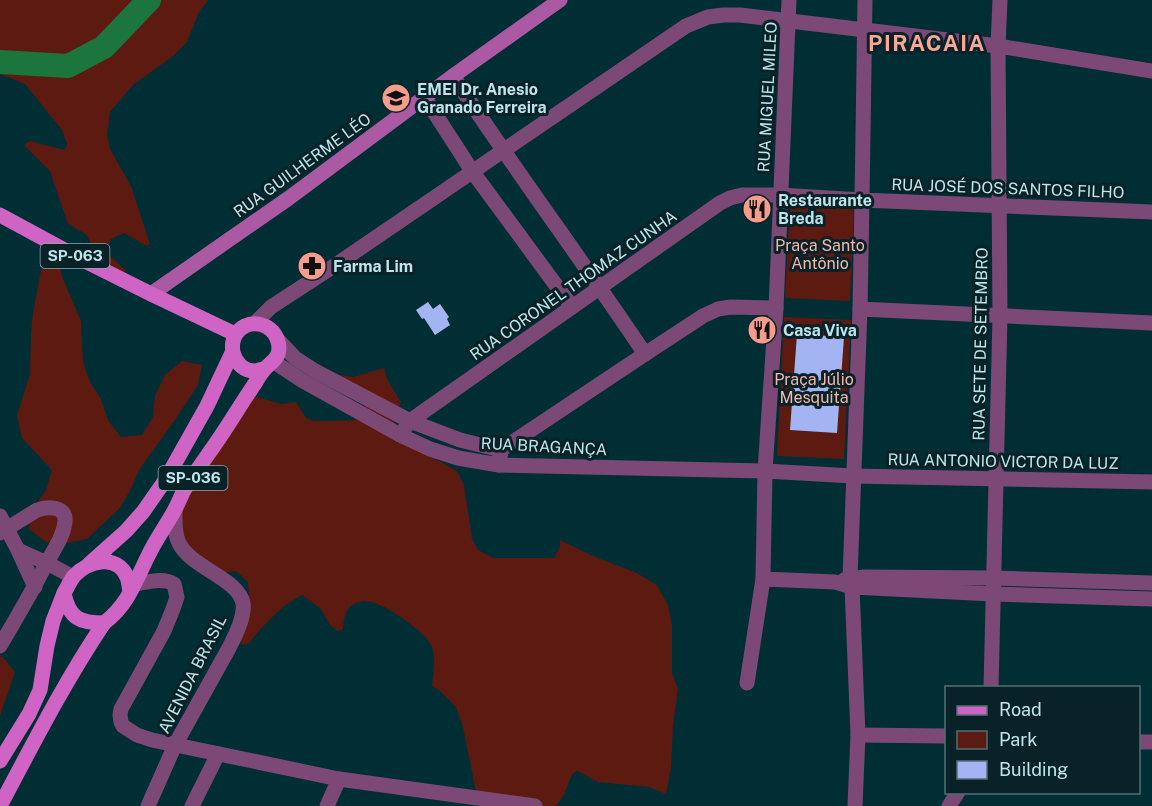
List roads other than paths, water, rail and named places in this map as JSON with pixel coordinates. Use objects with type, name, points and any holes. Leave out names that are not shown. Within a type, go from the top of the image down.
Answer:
[{"type":"main road","name":"RUA GUILHERME LÉO","points":[[151,294],[289,198],[560,0]]},
{"type":"main road","name":"SP-063","points":[[0,215],[151,294]]},
{"type":"main road","points":[[151,294],[236,334],[244,326],[255,324],[265,326],[278,340]]},
{"type":"main road","name":"SP-036","points":[[0,761],[29,714],[40,690],[46,646],[64,593],[73,577],[126,531],[143,513],[166,479],[207,406],[232,353],[232,343],[236,334]]},
{"type":"main road","name":"SP-036","points":[[0,806],[82,655],[104,623],[114,616],[124,604],[148,554],[184,491],[279,351],[278,340]]},
{"type":"main road","points":[[232,353],[237,362],[245,368],[255,371],[269,365]]},
{"type":"main road","points":[[87,566],[101,561],[118,565],[133,588]]},
{"type":"main road","points":[[64,593],[69,610],[75,617],[84,621],[104,623]]},
{"type":"street","name":"RUA MIGUEL MILEO","points":[[780,195],[789,0]]},
{"type":"street","points":[[855,806],[858,735],[846,582],[860,309],[865,0]]},
{"type":"street","name":"RUA SETE DE SETEMBRO","points":[[991,686],[1000,316],[998,46],[1000,0]]},
{"type":"street","points":[[255,324],[271,306],[338,264],[686,26],[708,17],[740,15],[789,20],[998,46],[1152,70]]},
{"type":"street","points":[[453,76],[645,354]]},
{"type":"street","points":[[425,98],[472,171],[573,307]]},
{"type":"street","name":"RUA CORONEL THOMAZ CUNHA","points":[[400,435],[410,421],[720,203],[742,195],[780,195]]},
{"type":"street","points":[[747,683],[763,579],[765,471],[776,308],[780,195],[862,200]]},
{"type":"street","name":"RUA JOSÉ DOS SANTOS FILHO","points":[[862,200],[1152,212]]},
{"type":"street","points":[[500,457],[645,354],[703,316],[718,309],[731,307],[776,308]]},
{"type":"street","points":[[860,309],[1152,323]]},
{"type":"street","name":"RUA BRAGANÇA","points":[[278,340],[295,358],[315,371],[410,421],[500,457]]},
{"type":"street","name":"RUA BRAGANÇA","points":[[269,365],[303,381],[400,435],[430,449],[458,458],[500,457],[765,471]]},
{"type":"street","points":[[765,471],[853,476]]},
{"type":"street","name":"RUA ANTONIO VICTOR DA LUZ","points":[[853,476],[1152,482]]},
{"type":"street","points":[[0,646],[35,587],[60,540],[65,518],[62,511],[57,508],[44,508],[2,526],[18,550],[35,587]]},
{"type":"street","name":"AVENIDA BRASIL","points":[[148,806],[175,745],[229,648],[241,618],[243,603],[237,592],[226,581],[199,565],[183,549],[176,533],[175,510]]},
{"type":"street","points":[[18,550],[73,577]]},
{"type":"street","points":[[763,579],[993,586],[1152,583]]},
{"type":"street","points":[[133,588],[162,580],[170,581],[174,584],[177,597],[164,631],[121,709],[121,722],[137,735],[339,779],[465,801],[535,806]]},
{"type":"street","points":[[993,586],[1152,599]]},
{"type":"street","points":[[858,735],[945,736]]},
{"type":"street","points":[[192,806],[218,754]]},
{"type":"street","points":[[327,806],[339,779]]},
{"type":"waterway","points":[[0,62],[68,66],[104,47],[149,0]]},
{"type":"place","name":"EMEI Dr. Anesio Granado Ferreira","points":[[396,98]]},
{"type":"place","name":"Restaurante Breda","points":[[757,209]]},
{"type":"place","name":"Farma Lim","points":[[312,266]]},
{"type":"place","name":"Casa Viva","points":[[762,330]]},
{"type":"district","name":"PIRACAIA","points":[[927,43]]},
{"type":"park label","name":"Praça Santo Antônio","points":[[820,254]]},
{"type":"park label","name":"Praça Júlio Mesquita","points":[[814,388]]}]
